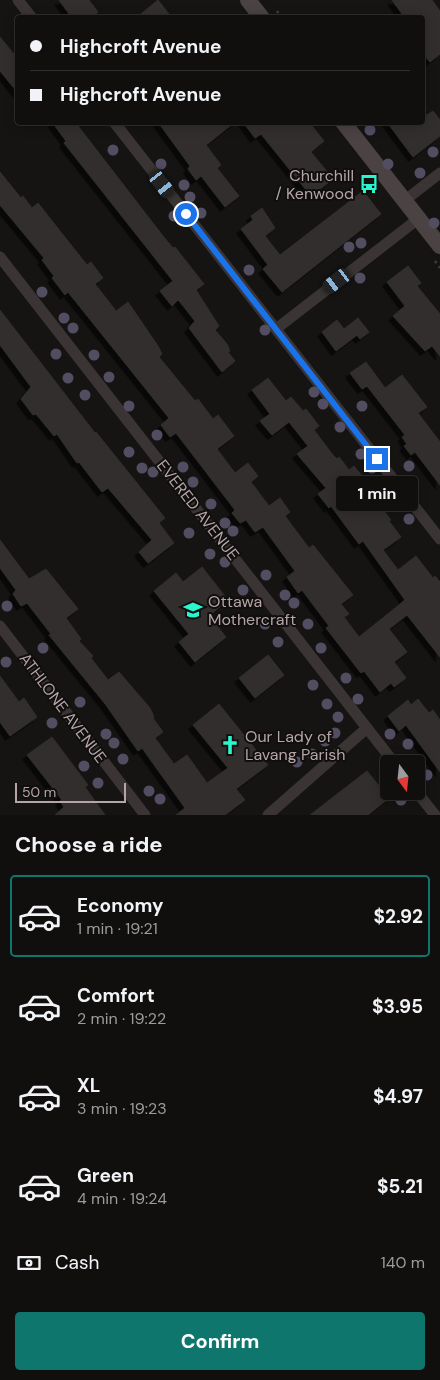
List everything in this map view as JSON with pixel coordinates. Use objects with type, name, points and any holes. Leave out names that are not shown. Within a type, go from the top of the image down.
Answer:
[{"type":"main road","points":[[248,0],[260,15]]},
{"type":"main road","points":[[346,125],[440,246]]},
{"type":"street","points":[[18,0],[30,15]]},
{"type":"street","points":[[116,125],[440,539]]},
{"type":"street","points":[[404,201],[440,173]]},
{"type":"street","points":[[276,329],[418,219]]},
{"type":"street","name":"EVERED AVENUE","points":[[0,257],[388,755]]},
{"type":"street","name":"ATHLONE AVENUE","points":[[0,626],[145,815]]},
{"type":"street","points":[[268,815],[367,728]]},
{"type":"street","points":[[423,800],[435,815]]},
{"type":"building","points":[[59,0],[89,0],[98,12],[94,15],[70,15]]},
{"type":"building","points":[[158,0],[170,15],[140,15]]},
{"type":"building","points":[[392,0],[432,0],[440,11],[440,54],[430,62],[425,56],[425,15],[403,15]]},
{"type":"building","points":[[0,37],[15,55],[15,89],[0,71]]},
{"type":"building","points":[[433,111],[440,120],[440,136],[413,157],[389,125],[425,125],[425,116]]},
{"type":"building","points":[[54,125],[77,125],[163,236],[173,248],[175,247],[204,284],[196,290],[219,326],[215,330],[227,344],[230,351],[228,352],[235,361],[222,372],[189,328],[195,321],[178,300],[172,306],[160,291],[173,281],[64,143],[66,141]]},
{"type":"building","points":[[160,125],[231,125],[206,145],[221,165],[217,168],[239,196],[225,207],[201,176],[196,180],[188,169],[190,166]]},
{"type":"building","points":[[245,125],[311,125],[324,141],[311,152],[333,179],[311,196],[261,134],[255,138]]},
{"type":"building","points":[[0,172],[21,198],[23,196],[32,208],[38,203],[87,265],[91,262],[103,278],[95,284],[116,311],[128,302],[158,346],[162,354],[159,357],[195,401],[198,399],[213,419],[218,415],[234,436],[217,449],[235,473],[248,463],[258,476],[251,482],[269,506],[280,498],[290,512],[285,516],[309,548],[313,545],[353,595],[341,604],[349,614],[344,617],[359,637],[405,600],[363,541],[359,544],[331,506],[329,508],[318,494],[326,488],[297,454],[308,446],[289,422],[272,435],[260,421],[270,414],[252,390],[268,378],[286,401],[291,397],[303,411],[306,409],[319,426],[314,430],[337,459],[339,457],[349,470],[354,466],[363,477],[360,479],[391,520],[389,521],[401,537],[383,550],[398,570],[416,556],[433,578],[435,576],[440,582],[440,657],[407,615],[389,629],[407,652],[394,662],[406,678],[394,687],[391,683],[380,692],[364,671],[361,673],[326,628],[329,626],[302,590],[298,593],[287,577],[295,571],[263,527],[255,532],[246,520],[240,523],[232,513],[235,510],[176,433],[170,437],[161,425],[169,418],[68,292],[65,295],[52,278],[54,276],[42,260],[44,258],[0,205]]},
{"type":"building","points":[[363,191],[381,214],[282,292],[263,269],[268,265],[241,229],[253,220],[251,216],[262,208],[275,228],[265,236],[280,255]]},
{"type":"building","points":[[408,266],[421,283],[417,286],[440,314],[440,356],[432,346],[425,351],[393,316],[405,306],[387,282]]},
{"type":"building","points":[[0,310],[95,433],[165,518],[159,523],[174,543],[148,563],[139,552],[152,540],[108,488],[102,492],[79,462],[77,463],[57,434],[54,436],[36,414],[33,415],[21,399],[31,387],[0,345]]},
{"type":"building","points":[[358,318],[369,332],[360,339],[357,335],[336,351],[322,332],[337,320],[344,329]]},
{"type":"building","points":[[366,362],[385,388],[402,375],[427,407],[418,413],[440,442],[440,485],[415,452],[411,455],[404,446],[407,444],[402,437],[405,435],[367,386],[362,389],[350,373]]},
{"type":"building","points":[[0,540],[29,579],[46,569],[78,609],[66,618],[81,639],[79,641],[93,656],[91,658],[108,680],[119,672],[150,708],[153,718],[163,732],[155,738],[174,764],[187,755],[207,783],[228,768],[193,725],[219,704],[268,765],[236,789],[245,800],[225,815],[176,815],[185,808],[142,748],[138,751],[106,705],[49,635],[51,634],[27,603],[21,606],[13,594],[16,590],[0,568]]},
{"type":"building","name":"Ottawa Mothercraft","points":[[202,567],[228,600],[209,616],[226,637],[195,662],[179,642],[189,634],[154,591],[176,573],[183,582]]},
{"type":"building","points":[[268,655],[284,675],[255,698],[239,678]]},
{"type":"building","points":[[0,676],[19,702],[24,698],[37,717],[10,736],[0,722]]},
{"type":"building","points":[[418,699],[429,713],[433,710],[440,720],[440,772],[406,725],[399,731],[388,716],[408,700],[411,705]]},
{"type":"building","points":[[52,737],[88,785],[85,787],[105,815],[55,815],[64,807],[60,801],[62,800],[27,755]]},
{"type":"building","points":[[367,771],[380,787],[380,800],[387,800],[368,815],[310,815]]},
{"type":"place","name":"Churchill / Kenwood","points":[[369,184]]},
{"type":"place","name":"Ottawa Mothercraft","points":[[193,610]]},
{"type":"place","name":"Our Lady of Lavang Parish","points":[[230,745]]},
{"type":"route","points":[[186,214],[377,459]]}]
